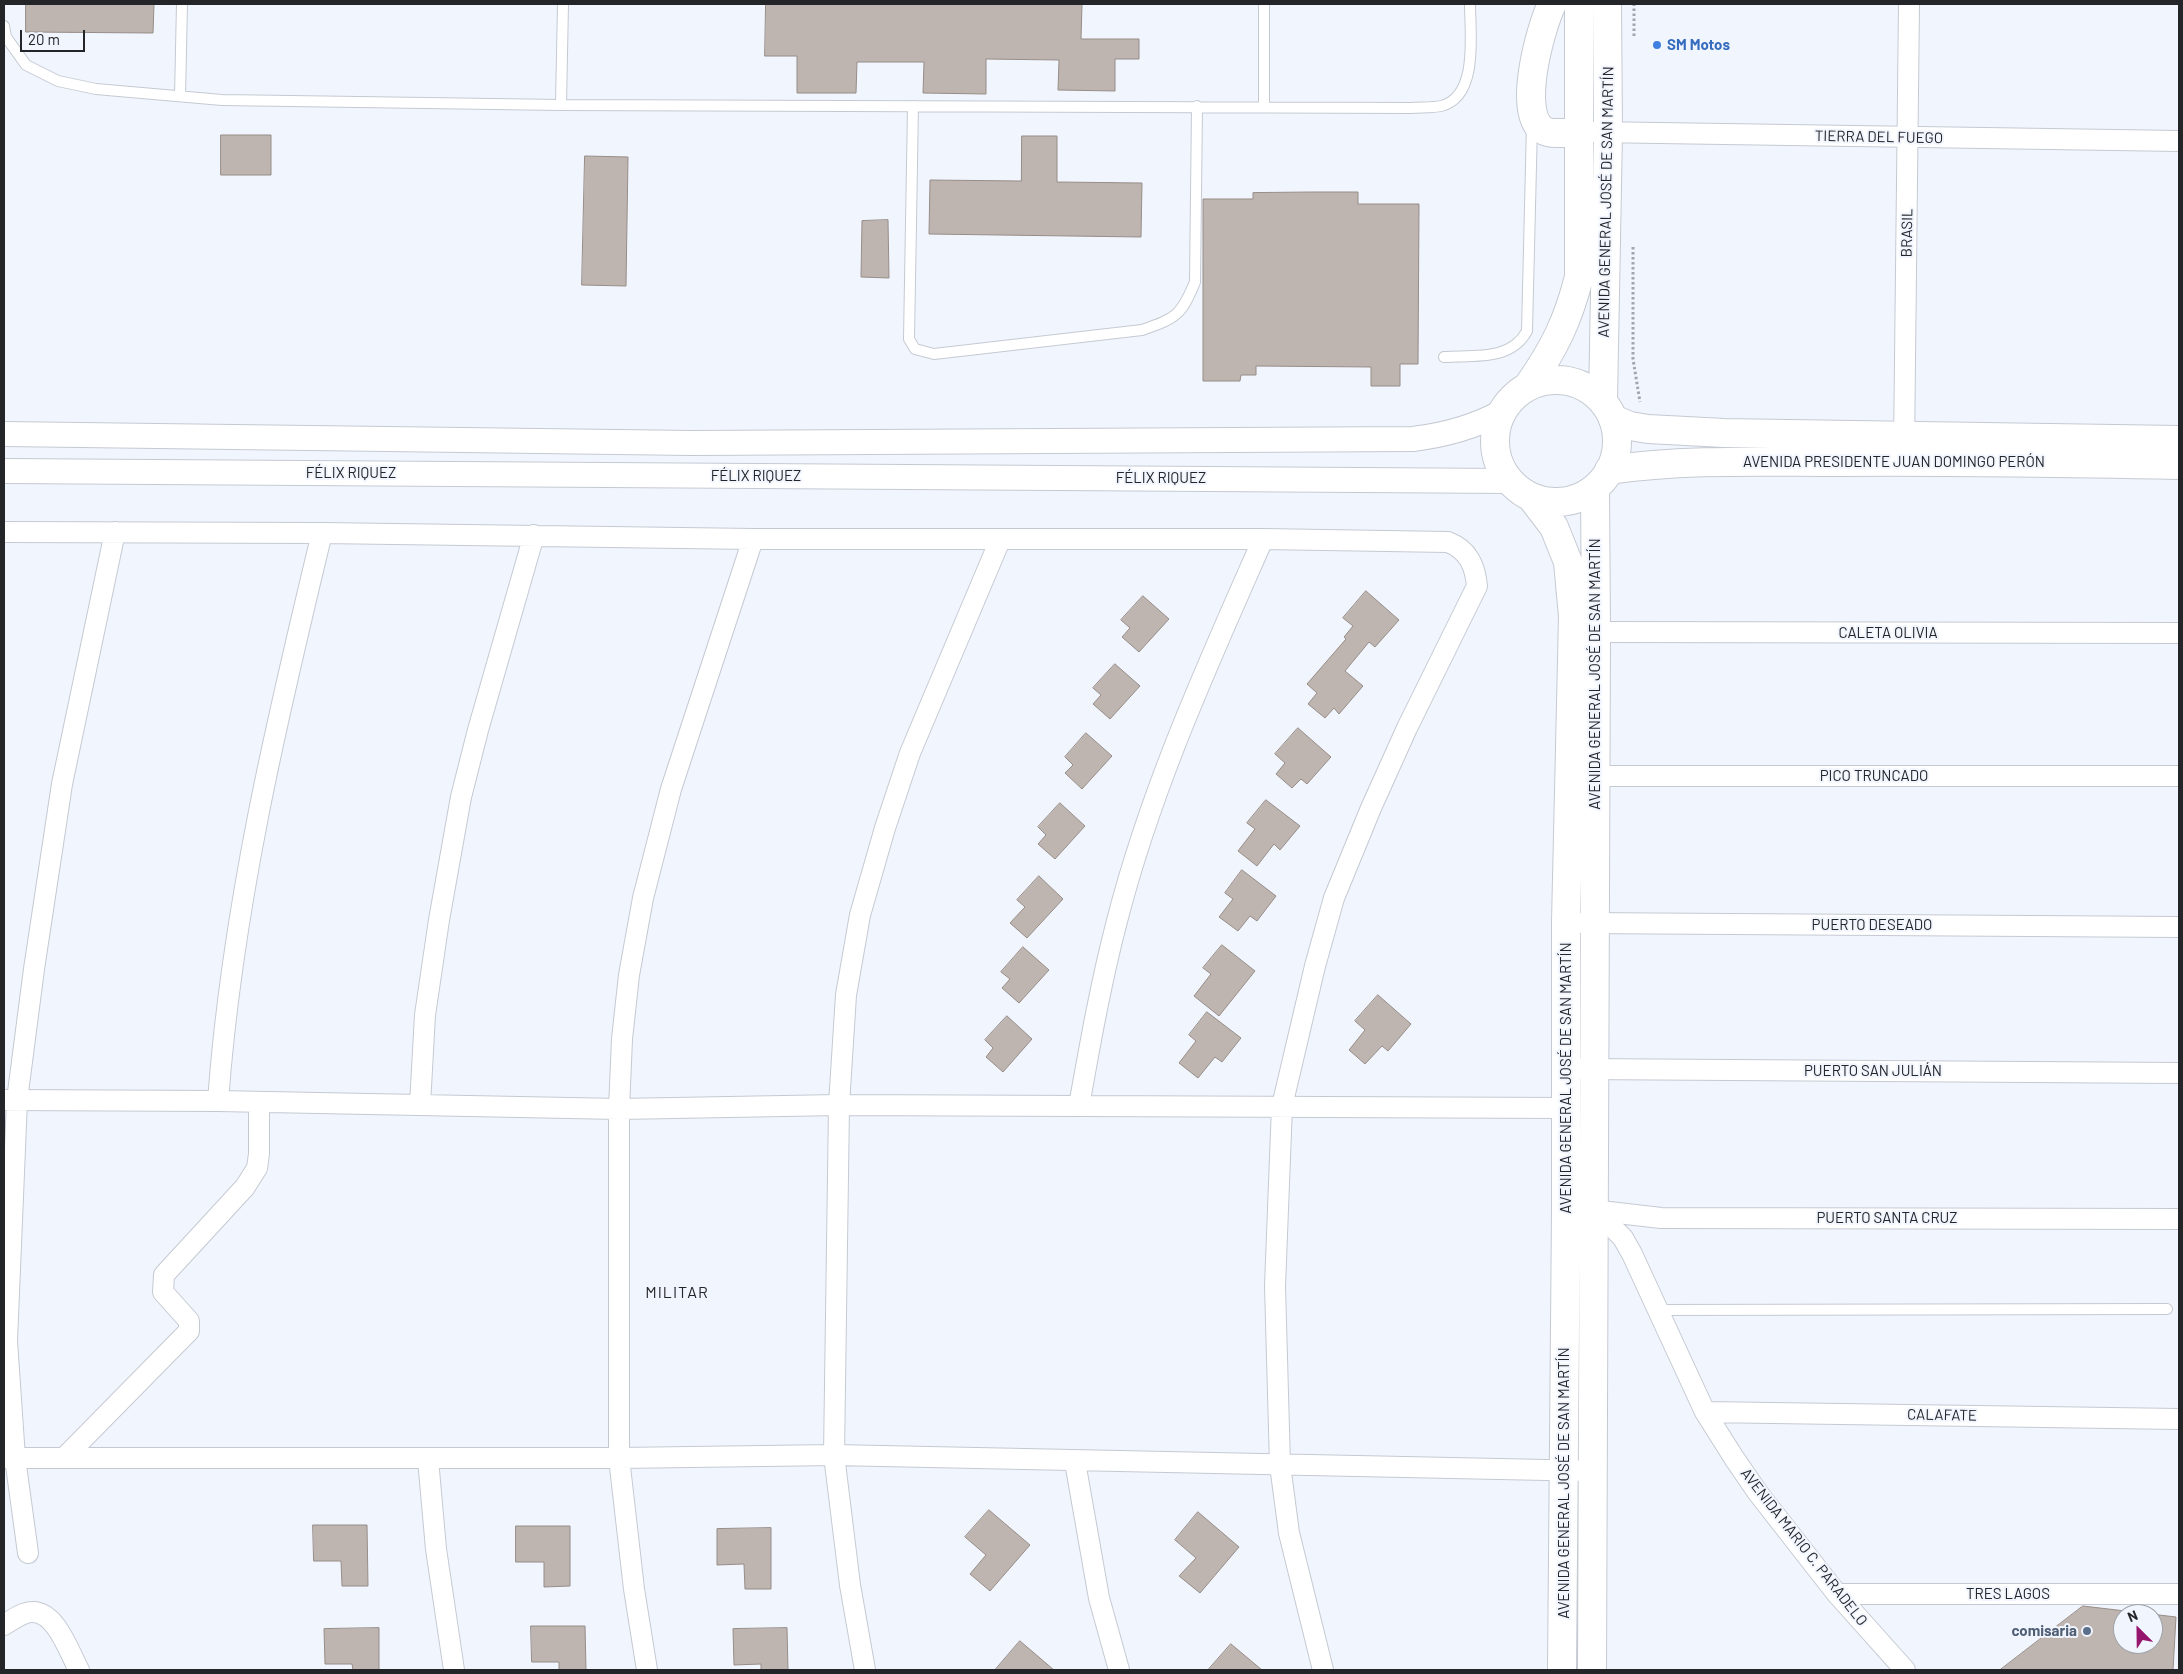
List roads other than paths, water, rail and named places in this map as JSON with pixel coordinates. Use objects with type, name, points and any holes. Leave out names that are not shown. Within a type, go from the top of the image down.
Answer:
[{"type":"main road","points":[[1552,4],[1538,42],[1532,71],[1532,106],[1534,117],[1540,127],[1539,138],[1580,132]]},
{"type":"main road","name":"AVENIDA GENERAL JOSÉ DE SAN MARTÍN","points":[[1579,4],[1579,277],[1572,306],[1551,352],[1528,386],[1512,398],[1500,413],[1495,432],[1495,452],[1509,481],[1531,497],[1554,527],[1568,562],[1570,577],[1582,774],[1595,924],[1592,1670]]},
{"type":"main road","name":"AVENIDA GENERAL JOSÉ DE SAN MARTÍN","points":[[1531,497],[1547,501],[1564,502],[1580,497],[1602,479],[1616,454],[1617,436],[1608,410],[1607,4]]},
{"type":"main road","name":"AVENIDA GENERAL JOSÉ DE SAN MARTÍN","points":[[1528,386],[1547,380],[1568,380],[1587,388],[1608,410]]},
{"type":"main road","name":"AVENIDA PRESIDENTE JUAN DOMINGO PERÓN","points":[[1608,410],[1630,426],[1648,429],[1724,433],[1904,448],[2179,465]]},
{"type":"main road","name":"AVENIDA PRESIDENTE JUAN DOMINGO PERÓN","points":[[1602,479],[1654,464],[1904,448],[2179,440]]},
{"type":"main road","name":"AVENIDA GENERAL JOSÉ DE SAN MARTÍN","points":[[1562,1670],[1566,1210],[1566,922],[1596,632],[1602,479]]},
{"type":"street","name":"BRASIL","points":[[1904,448],[1909,4]]},
{"type":"street","name":"TIERRA DEL FUEGO","points":[[1580,132],[2179,141]]},
{"type":"street","points":[[4,434],[692,443],[1413,439],[1447,434],[1478,424],[1500,413]]},
{"type":"street","name":"FÉLIX RIQUEZ","points":[[4,471],[1509,481]]},
{"type":"street","points":[[4,532],[322,533],[753,539],[1264,539],[1448,542],[1458,546],[1468,556],[1475,569],[1477,586],[1403,737],[1334,898],[1315,966],[1282,1106],[1275,1286],[1280,1465],[1289,1533],[1323,1670]]},
{"type":"street","points":[[28,1553],[9,1458],[7,1341],[10,1100],[34,969],[62,784],[115,532]]},
{"type":"street","points":[[218,1101],[223,1026],[262,802],[322,533]]},
{"type":"street","points":[[420,1105],[425,1015],[438,920],[461,797],[478,730],[534,535]]},
{"type":"street","points":[[647,1670],[634,1588],[619,1458],[619,1109],[622,1039],[629,975],[643,898],[674,780],[753,539]]},
{"type":"street","points":[[1079,1106],[1117,920],[1150,813],[1181,727],[1264,539]]},
{"type":"street","points":[[865,1670],[850,1585],[834,1455],[839,1105],[846,995],[862,906],[910,753],[1000,540]]},
{"type":"street","name":"CALETA OLIVIA","points":[[1596,632],[2179,633]]},
{"type":"street","name":"PICO TRUNCADO","points":[[1582,774],[2179,776]]},
{"type":"street","name":"PUERTO DESEADO","points":[[1566,922],[1595,924],[2179,927]]},
{"type":"street","name":"PUERTO SAN JULIÁN","points":[[1566,1068],[1593,1070],[2179,1073]]},
{"type":"street","points":[[10,1100],[218,1101],[619,1109],[839,1105],[1565,1108]]},
{"type":"street","points":[[64,1458],[188,1331],[189,1320],[163,1292],[164,1275],[245,1187],[257,1168],[259,1154],[259,1102]]},
{"type":"street","name":"AVENIDA MARIO C. PARADELO","points":[[1566,1155],[1595,1210],[1623,1238],[1705,1412],[1758,1493],[1837,1594],[1905,1670]]},
{"type":"street","name":"PUERTO SANTA CRUZ","points":[[1566,1210],[1595,1210],[1661,1218],[2179,1220]]},
{"type":"street","name":"CALAFATE","points":[[1705,1412],[2179,1419]]},
{"type":"street","points":[[9,1458],[428,1459],[834,1455],[1075,1462],[1594,1471]]},
{"type":"street","points":[[428,1459],[436,1548],[454,1670]]},
{"type":"street","points":[[1075,1462],[1099,1598],[1119,1670]]},
{"type":"street","name":"TRES LAGOS","points":[[1837,1594],[2179,1594]]},
{"type":"street","points":[[4,1625],[25,1614],[40,1613],[54,1622],[79,1670]]},
{"type":"lane","points":[[180,96],[182,4]]},
{"type":"lane","points":[[561,105],[563,4]]},
{"type":"lane","points":[[1264,4],[1264,106]]},
{"type":"lane","points":[[4,26],[6,37],[26,64],[58,81],[96,89],[222,100],[561,105],[1410,108],[1443,106],[1459,96],[1466,84],[1470,68],[1470,4]]},
{"type":"lane","points":[[913,106],[909,339],[915,348],[934,354],[1142,330],[1168,321],[1185,306],[1194,282],[1197,106]]},
{"type":"lane","points":[[1444,357],[1500,353],[1514,348],[1520,343],[1527,331],[1539,138]]},
{"type":"lane","points":[[1658,1310],[2167,1309]]},
{"type":"place","name":"SM Motos","points":[[1657,45]]},
{"type":"place","name":"comisaria","points":[[2087,1631]]},
{"type":"district","name":"MILITAR","points":[[677,1293]]}]
